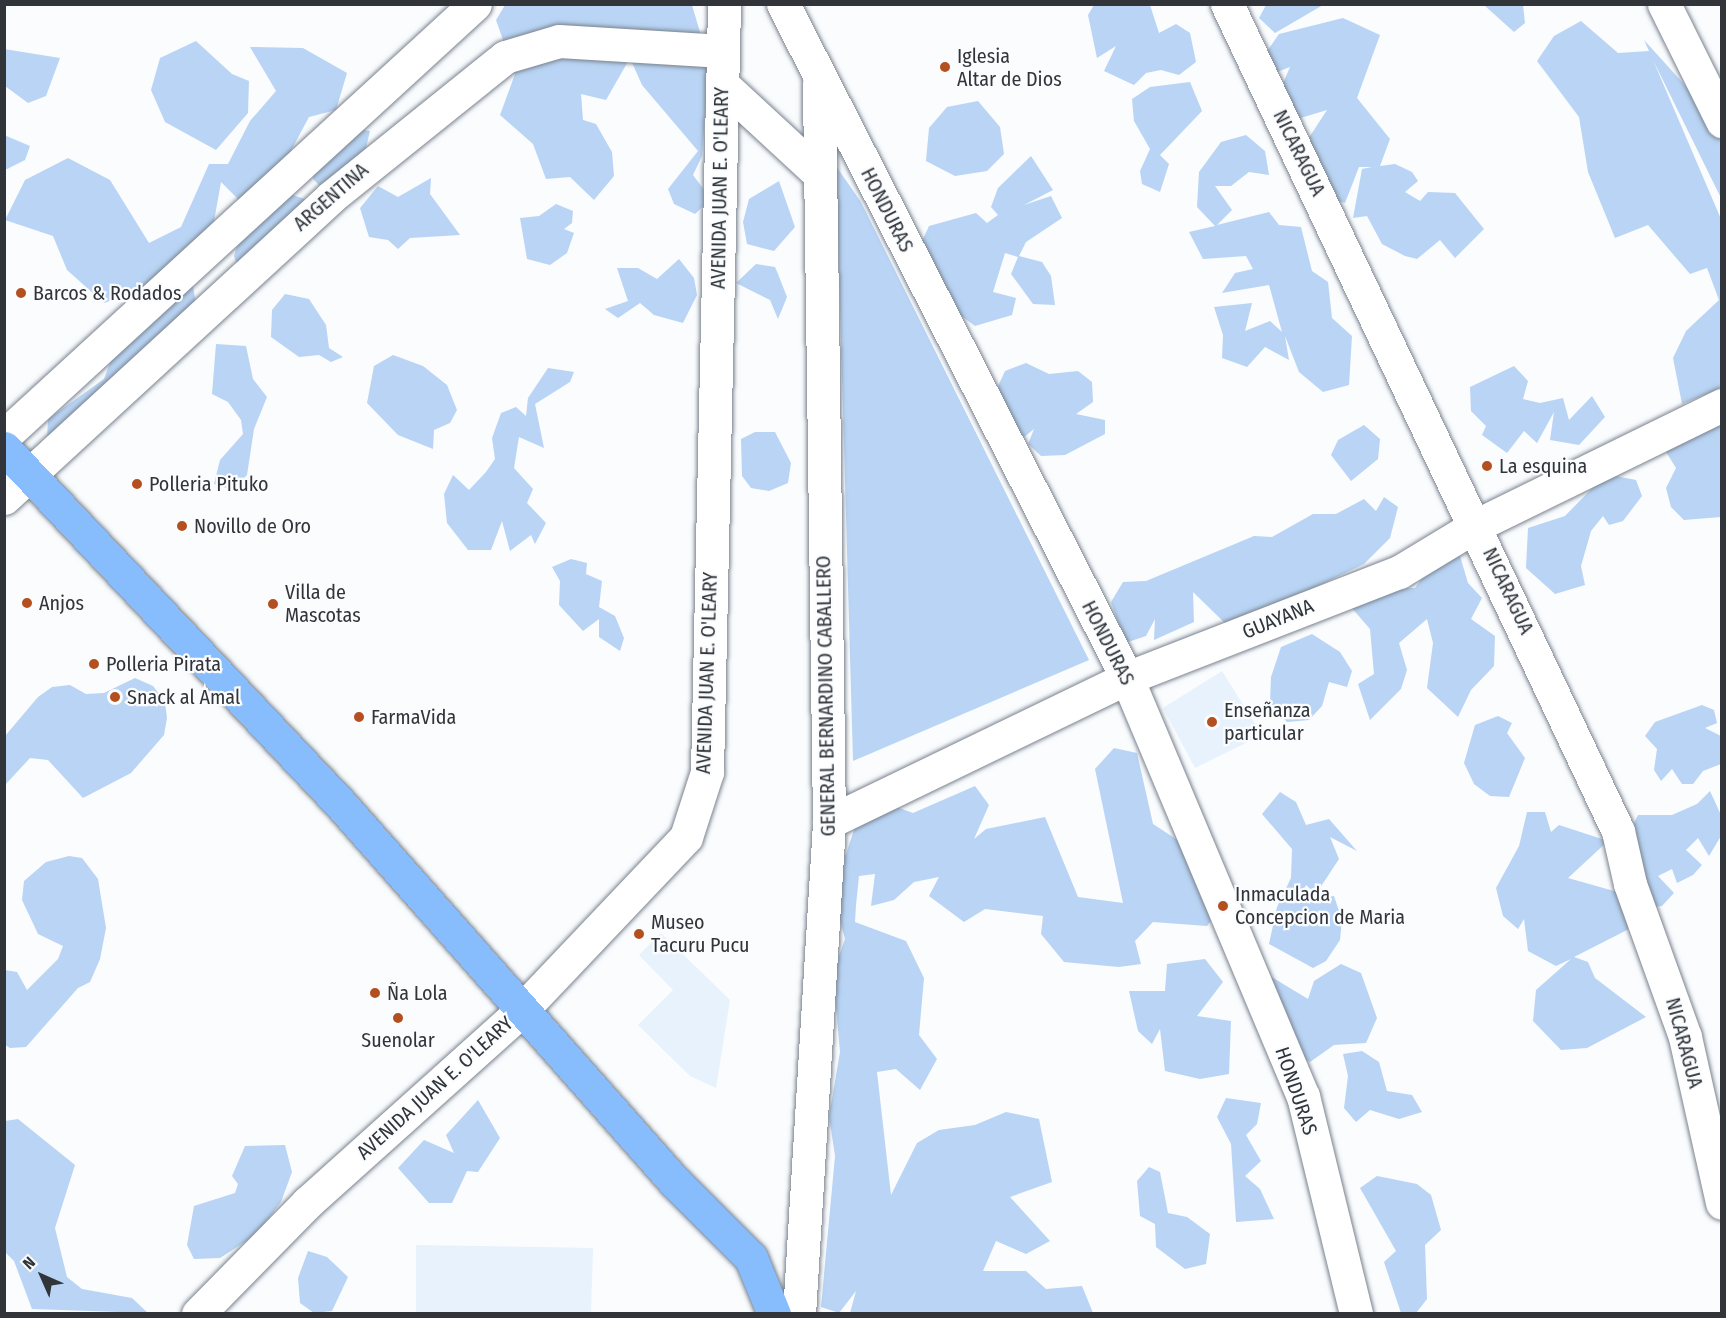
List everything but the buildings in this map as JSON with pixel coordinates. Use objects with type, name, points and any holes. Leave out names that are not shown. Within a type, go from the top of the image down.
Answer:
[{"type":"highway","points":[[4,448],[16,488],[338,801],[522,1010],[752,1258],[774,1314]]},
{"type":"street","points":[[4,436],[475,4]]},
{"type":"street","name":"AVENIDA JUAN E. O'LEARY","points":[[198,1314],[307,1203],[522,1010],[686,837],[707,772],[724,4]]},
{"type":"street","name":"HONDURAS","points":[[783,4],[1127,678],[1303,1096],[1356,1314]]},
{"type":"street","name":"NICARAGUA","points":[[1227,4],[1477,525],[1618,831],[1630,884],[1685,1037],[1722,1203]]},
{"type":"street","points":[[1664,4],[1722,121]]},
{"type":"street","name":"ARGENTINA","points":[[16,488],[331,197],[505,57],[559,41],[723,51]]},
{"type":"street","name":"GENERAL BERNARDINO CABALLERO","points":[[799,1314],[829,822],[819,77]]},
{"type":"street","points":[[723,85],[819,174]]},
{"type":"street","name":"GUAYANA","points":[[829,822],[1127,678],[1399,572],[1477,525],[1722,405]]},
{"type":"shaded area","points":[[1266,4],[1323,5],[1275,33],[1259,18]]},
{"type":"shaded area","points":[[505,5],[692,5],[709,63],[702,156],[693,175],[711,199],[695,214],[674,204],[668,189],[698,151],[642,85],[630,58],[606,100],[581,94],[583,120],[596,124],[612,152],[614,176],[594,200],[570,177],[546,179],[533,144],[500,115],[515,74],[496,20]]},
{"type":"shaded area","points":[[1094,5],[1150,5],[1159,33],[1176,24],[1190,33],[1196,62],[1179,75],[1161,70],[1146,73],[1134,85],[1104,71],[1116,46],[1097,58],[1088,15]]},
{"type":"shaded area","points":[[1484,5],[1523,5],[1525,23],[1514,32]]},
{"type":"shaded area","points":[[1343,18],[1380,35],[1357,98],[1390,139],[1380,166],[1395,164],[1412,172],[1418,181],[1405,192],[1420,201],[1428,192],[1455,193],[1484,229],[1455,258],[1440,240],[1417,259],[1405,256],[1382,244],[1367,216],[1353,218],[1362,169],[1372,167],[1359,167],[1345,203],[1319,196],[1299,153],[1327,110],[1294,120],[1275,102],[1290,67],[1262,78],[1263,57],[1279,34]]},
{"type":"shaded area","points":[[1581,21],[1618,53],[1649,51],[1644,40],[1712,115],[1721,103],[1721,198],[1653,60],[1721,219],[1721,388],[1682,404],[1673,358],[1686,331],[1719,300],[1707,268],[1690,274],[1648,225],[1615,238],[1588,172],[1579,117],[1537,61],[1554,36]]},
{"type":"shaded area","points":[[196,41],[232,74],[249,81],[248,113],[216,150],[165,122],[151,90],[160,58]]},
{"type":"shaded area","points":[[250,47],[303,48],[347,73],[336,110],[309,117],[271,188],[308,200],[241,278],[234,256],[248,209],[221,182],[210,244],[170,279],[104,303],[67,270],[53,236],[5,220],[25,180],[68,158],[110,180],[149,243],[181,227],[209,164],[228,164],[250,121],[276,91]]},
{"type":"shaded area","points":[[4,49],[60,58],[46,96],[28,103],[5,86]]},
{"type":"shaded area","points":[[1190,82],[1202,111],[1160,155],[1169,164],[1160,192],[1142,184],[1140,171],[1150,149],[1134,121],[1132,99],[1150,87]]},
{"type":"shaded area","points":[[978,101],[1000,127],[1004,154],[987,171],[955,176],[926,161],[929,128],[947,107]]},
{"type":"shaded area","points":[[340,126],[370,131],[366,148],[331,197],[313,179],[314,150]]},
{"type":"shaded area","points":[[4,135],[30,146],[25,160],[5,170]]},
{"type":"shaded area","points":[[1246,135],[1265,151],[1269,175],[1249,172],[1231,186],[1215,186],[1232,210],[1217,225],[1269,212],[1279,225],[1301,227],[1312,271],[1328,282],[1332,318],[1352,336],[1349,385],[1323,392],[1299,372],[1285,336],[1289,360],[1265,347],[1247,367],[1222,358],[1223,335],[1214,307],[1252,303],[1245,331],[1270,321],[1282,332],[1269,285],[1222,293],[1235,273],[1253,269],[1246,256],[1203,259],[1189,232],[1215,226],[1197,207],[1199,172],[1221,142]]},
{"type":"shaded area","points":[[1031,156],[1053,190],[1024,205],[1051,196],[1062,218],[1026,242],[1019,256],[1042,262],[1051,276],[1055,305],[1033,304],[1011,274],[1018,257],[1005,253],[993,292],[1016,298],[1012,315],[975,326],[949,307],[922,241],[929,226],[976,213],[987,223],[998,215],[991,207],[998,188]]},
{"type":"shaded area","points":[[836,166],[861,202],[1089,660],[853,761]]},
{"type":"shaded area","points":[[431,178],[430,194],[460,235],[410,238],[398,249],[388,240],[369,237],[360,208],[378,186],[398,197]]},
{"type":"shaded area","points":[[779,181],[795,227],[774,251],[747,244],[743,222],[749,199]]},
{"type":"shaded area","points":[[556,204],[573,211],[572,223],[564,229],[574,233],[567,253],[550,265],[527,259],[520,218],[539,216]]},
{"type":"shaded area","points":[[679,259],[694,278],[697,295],[683,323],[654,315],[640,303],[618,318],[605,309],[628,301],[617,268],[638,268],[657,279]]},
{"type":"shaded area","points":[[756,264],[775,267],[778,274],[787,297],[778,319],[770,300],[736,283]]},
{"type":"shaded area","points":[[164,286],[193,286],[198,316],[106,413],[101,433],[63,448],[47,440],[48,419],[104,379],[114,352]]},
{"type":"shaded area","points":[[285,294],[309,299],[326,325],[329,348],[343,357],[331,362],[319,355],[299,357],[271,337],[272,310]]},
{"type":"shaded area","points":[[216,344],[246,346],[253,379],[267,397],[254,429],[247,475],[232,490],[214,484],[220,460],[243,434],[241,420],[228,402],[212,394]]},
{"type":"shaded area","points":[[393,355],[423,366],[447,385],[457,410],[450,423],[434,430],[433,449],[398,435],[367,403],[374,366]]},
{"type":"shaded area","points":[[1026,363],[1049,374],[1078,371],[1092,382],[1093,402],[1076,414],[1105,420],[1105,434],[1065,455],[1041,456],[1028,444],[1034,429],[1018,442],[988,408],[1005,371]]},
{"type":"shaded area","points":[[1514,366],[1528,381],[1523,399],[1540,403],[1563,398],[1569,420],[1592,396],[1605,417],[1579,445],[1550,440],[1554,412],[1537,443],[1524,431],[1507,453],[1482,435],[1486,426],[1471,411],[1470,387]]},
{"type":"shaded area","points":[[548,368],[574,372],[570,382],[535,404],[544,448],[519,437],[514,468],[533,489],[527,503],[546,523],[535,544],[531,535],[510,551],[502,521],[491,550],[468,550],[447,523],[444,494],[453,475],[469,490],[486,472],[495,459],[492,438],[501,413],[516,407],[526,416],[528,398]]},
{"type":"shaded area","points":[[1721,412],[1721,517],[1684,520],[1671,507],[1666,488],[1676,468],[1658,439]]},
{"type":"shaded area","points":[[1364,425],[1380,439],[1378,459],[1351,481],[1331,455],[1338,440]]},
{"type":"shaded area","points":[[755,432],[775,432],[791,463],[788,483],[769,491],[751,488],[742,476],[741,439]]},
{"type":"shaded area","points":[[1606,474],[1636,480],[1642,496],[1623,521],[1609,525],[1603,516],[1591,531],[1581,566],[1585,585],[1555,594],[1526,568],[1528,528],[1565,516]]},
{"type":"shaded area","points":[[1384,497],[1398,507],[1390,538],[1364,564],[1230,628],[1193,592],[1194,622],[1154,640],[1155,619],[1146,636],[1125,643],[1111,602],[1123,582],[1146,581],[1254,536],[1272,537],[1313,514],[1336,514],[1364,499],[1376,511]]},
{"type":"shaded area","points":[[1460,556],[1468,583],[1482,598],[1471,619],[1495,636],[1494,666],[1471,690],[1458,717],[1427,688],[1433,643],[1427,619],[1399,643],[1407,670],[1401,689],[1370,720],[1358,684],[1374,674],[1370,629],[1350,606],[1394,588],[1415,588],[1436,559]]},
{"type":"shaded area","points":[[571,559],[587,563],[586,574],[602,581],[599,607],[615,616],[624,638],[620,651],[599,637],[599,619],[583,631],[559,605],[560,581],[552,567]]},
{"type":"shaded area","points":[[1312,634],[1340,652],[1352,671],[1347,687],[1329,682],[1322,706],[1309,720],[1287,722],[1270,704],[1271,677],[1281,647]]},
{"type":"shaded area","name":"Enseñanza particular","points":[[1222,671],[1262,735],[1195,768],[1163,708]]},
{"type":"shaded area","points":[[135,678],[153,686],[165,702],[167,718],[164,735],[131,773],[83,798],[48,760],[30,758],[5,785],[5,736],[38,697],[52,687],[70,685],[86,694],[104,693]]},
{"type":"shaded area","points":[[1702,705],[1714,710],[1717,723],[1705,728],[1721,736],[1721,764],[1703,771],[1693,784],[1682,784],[1672,769],[1661,781],[1654,770],[1657,749],[1645,736],[1655,722]]},
{"type":"shaded area","points":[[1498,716],[1512,723],[1507,733],[1525,758],[1509,797],[1490,796],[1474,784],[1464,763],[1475,725]]},
{"type":"shaded area","points":[[1114,748],[1137,753],[1153,824],[1179,841],[1223,906],[1207,926],[1153,922],[1135,941],[1141,964],[1119,967],[1064,962],[1041,934],[1043,916],[985,909],[964,922],[929,896],[939,877],[914,882],[894,900],[871,906],[875,874],[859,876],[855,922],[906,941],[924,978],[919,1035],[937,1059],[920,1090],[896,1069],[877,1072],[891,1195],[917,1143],[939,1130],[975,1125],[1006,1112],[1039,1119],[1052,1182],[1010,1197],[1050,1241],[1026,1254],[996,1241],[983,1271],[1026,1271],[1046,1289],[1082,1286],[1093,1313],[850,1313],[856,1291],[839,1313],[821,1307],[835,1156],[829,1116],[840,1052],[833,972],[845,939],[827,870],[846,854],[856,824],[891,805],[913,813],[975,786],[989,805],[974,839],[986,829],[1045,817],[1078,897],[1123,903],[1095,769]]},
{"type":"shaded area","points":[[1710,791],[1721,815],[1721,836],[1709,856],[1698,838],[1686,850],[1702,865],[1693,875],[1677,883],[1672,869],[1658,876],[1674,893],[1662,906],[1639,909],[1630,831],[1638,815],[1672,815],[1697,804]]},
{"type":"shaded area","points":[[1280,792],[1296,802],[1306,825],[1329,819],[1357,851],[1330,837],[1339,859],[1316,894],[1306,885],[1298,901],[1334,896],[1342,920],[1340,940],[1326,961],[1313,968],[1269,944],[1277,907],[1291,878],[1292,849],[1262,814]]},
{"type":"shaded area","points":[[1527,812],[1545,812],[1551,832],[1559,825],[1608,841],[1568,878],[1621,893],[1629,929],[1574,957],[1588,962],[1595,978],[1646,1017],[1587,1048],[1561,1050],[1533,1021],[1536,990],[1571,959],[1556,966],[1528,951],[1524,919],[1518,929],[1503,916],[1496,888],[1519,846]]},
{"type":"shaded area","points":[[69,856],[82,858],[98,879],[106,928],[100,959],[90,982],[78,988],[26,1047],[10,1048],[5,1045],[5,970],[17,972],[27,990],[58,959],[63,946],[38,934],[22,900],[24,881],[46,862]]},
{"type":"shaded area","points":[[661,933],[730,1000],[716,1088],[690,1076],[638,1025],[673,990],[639,955]]},
{"type":"shaded area","points":[[1205,959],[1223,982],[1197,1016],[1231,1021],[1229,1074],[1200,1079],[1165,1071],[1160,1029],[1152,1044],[1138,1031],[1129,991],[1165,991],[1167,964]]},
{"type":"shaded area","points":[[1341,964],[1361,973],[1377,1018],[1366,1043],[1334,1045],[1310,1062],[1298,1055],[1270,976],[1308,999],[1314,981]]},
{"type":"shaded area","points":[[1362,1051],[1379,1062],[1387,1091],[1412,1095],[1422,1112],[1399,1119],[1370,1110],[1356,1122],[1344,1108],[1348,1076],[1343,1054]]},
{"type":"shaded area","points":[[1226,1098],[1261,1103],[1257,1124],[1246,1135],[1261,1161],[1245,1176],[1260,1189],[1274,1219],[1236,1222],[1231,1144],[1217,1117]]},
{"type":"shaded area","points":[[478,1100],[500,1138],[478,1172],[467,1171],[452,1203],[429,1203],[398,1168],[424,1140],[454,1153],[446,1135]]},
{"type":"shaded area","points":[[18,1119],[75,1165],[55,1228],[67,1277],[82,1289],[132,1298],[148,1313],[32,1309],[14,1261],[5,1252],[5,1121]]},
{"type":"shaded area","points":[[285,1145],[292,1172],[281,1202],[257,1234],[220,1258],[194,1259],[187,1245],[194,1206],[235,1193],[238,1184],[232,1176],[245,1146]]},
{"type":"shaded area","points":[[1149,1167],[1160,1172],[1168,1213],[1187,1217],[1210,1234],[1206,1264],[1185,1269],[1156,1247],[1155,1224],[1140,1216],[1137,1181]]},
{"type":"shaded area","points":[[1377,1176],[1417,1184],[1431,1195],[1441,1230],[1425,1245],[1427,1299],[1416,1313],[1401,1313],[1384,1262],[1396,1251],[1360,1188]]},
{"type":"shaded area","points":[[416,1245],[593,1248],[591,1313],[416,1313]]},
{"type":"shaded area","points":[[308,1251],[327,1257],[348,1277],[332,1311],[314,1313],[300,1303],[298,1278]]},
{"type":"place","name":"Iglesia Altar de Dios","points":[[945,67]]},
{"type":"place","name":"Barcos & Rodados","points":[[21,293]]},
{"type":"place","name":"La esquina","points":[[1487,466]]},
{"type":"place","name":"Polleria Pituko","points":[[137,484]]},
{"type":"place","name":"Novillo de Oro","points":[[182,526]]},
{"type":"place","name":"Anjos","points":[[27,603]]},
{"type":"place","name":"Villa de Mascotas","points":[[273,604]]},
{"type":"place","name":"Polleria Pirata","points":[[94,664]]},
{"type":"place","name":"Snack al Amal","points":[[115,697]]},
{"type":"place","name":"FarmaVida","points":[[359,717]]},
{"type":"place","name":"Enseñanza particular","points":[[1212,722]]},
{"type":"place","name":"Inmaculada Concepcion de Maria","points":[[1223,906]]},
{"type":"place","name":"Museo Tacuru Pucu","points":[[639,934]]},
{"type":"place","name":"Ña Lola","points":[[375,993]]},
{"type":"place","name":"Suenolar","points":[[398,1018]]}]
